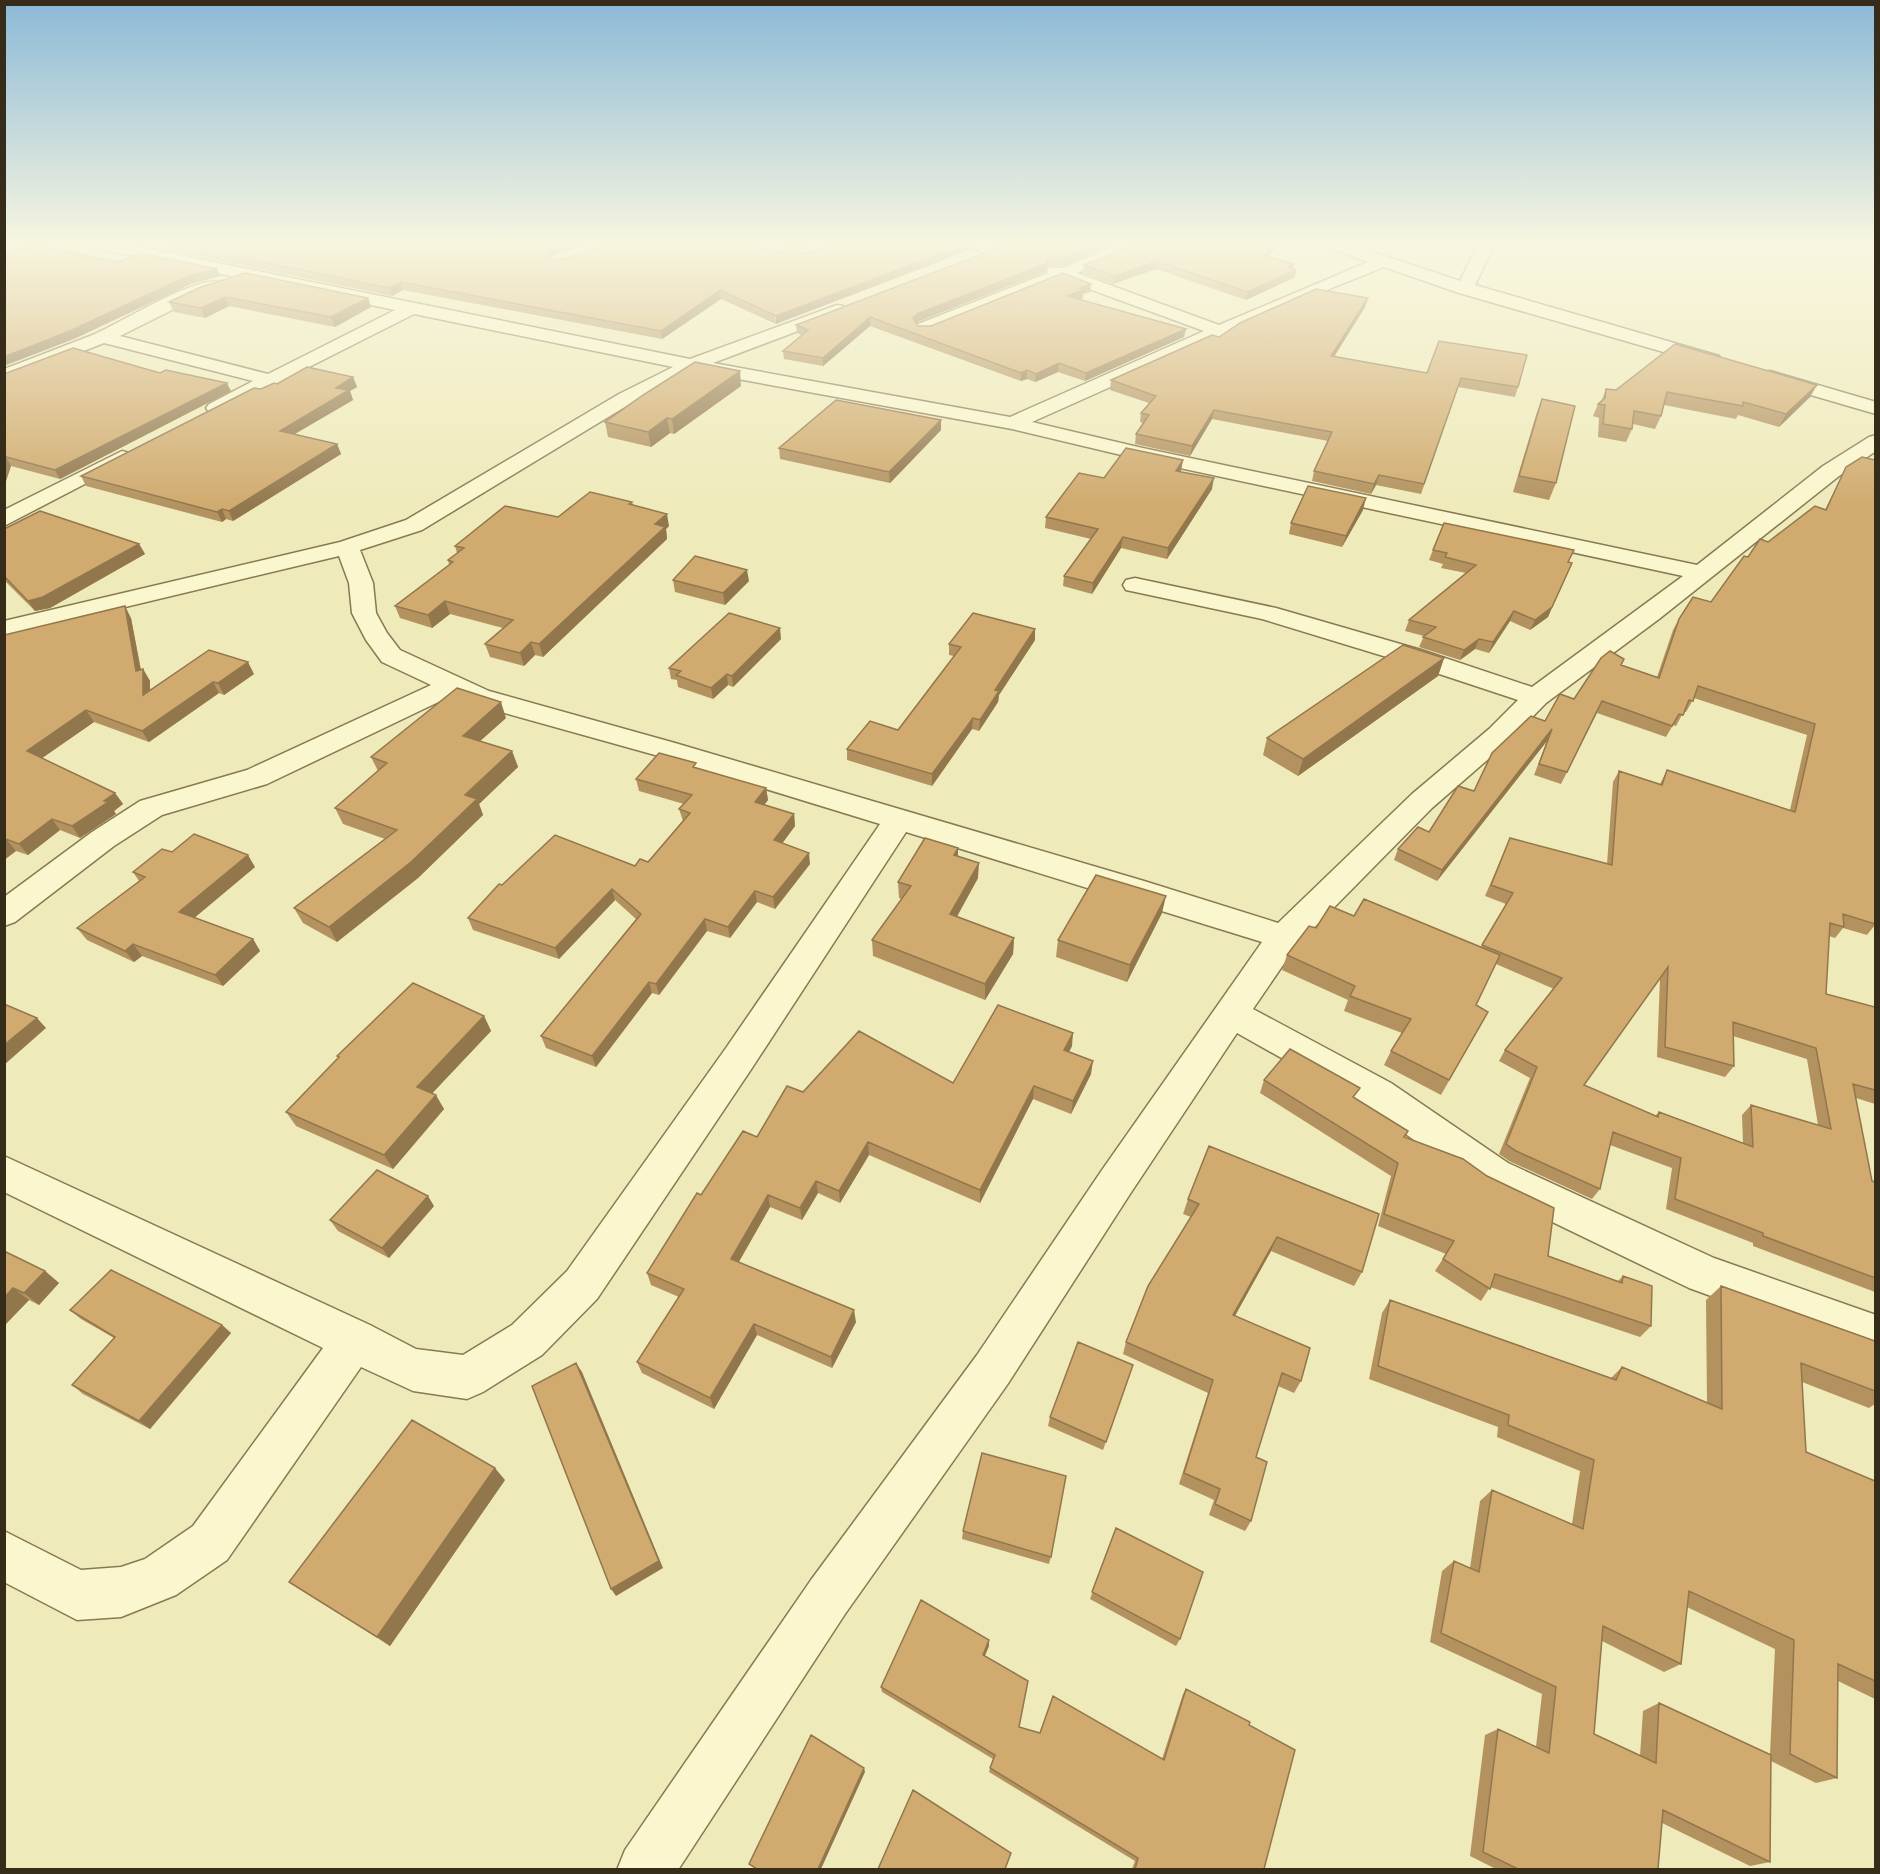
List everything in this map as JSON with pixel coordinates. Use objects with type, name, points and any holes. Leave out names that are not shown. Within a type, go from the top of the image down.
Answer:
[{"type":"street","points":[[4,376],[112,332]]},
{"type":"street","points":[[201,416],[364,332]]},
{"type":"street","points":[[538,332],[691,364],[1012,423],[1138,453],[1702,573]]},
{"type":"street","points":[[4,629],[347,547],[414,525],[626,398],[691,364],[777,332]]},
{"type":"street","points":[[1012,423],[1216,332]]},
{"type":"street","points":[[1617,332],[1724,363]]},
{"type":"street","points":[[103,337],[270,380]]},
{"type":"street","points":[[1758,373],[1875,408]]},
{"type":"street","points":[[645,1869],[828,1597],[992,1370],[1284,937],[1422,801],[1499,735],[1536,697],[1650,614],[1831,471],[1875,441]]},
{"type":"street","points":[[4,519],[142,447]]},
{"type":"street","points":[[347,547],[361,583],[364,613],[375,634],[391,656],[479,698],[665,749],[1284,937]]},
{"type":"street","points":[[1135,585],[1267,613],[1412,656],[1536,697]]},
{"type":"street","points":[[4,914],[103,839],[150,808],[257,777],[452,685]]},
{"type":"street","points":[[4,1173],[355,1340],[412,1370],[467,1377],[527,1340],[582,1285],[746,1048],[899,819]]},
{"type":"street","points":[[1232,1014],[1378,1094],[1494,1175],[1704,1274],[1875,1336]]},
{"type":"street","points":[[4,1555],[77,1595],[121,1592],[159,1578],[210,1543],[355,1340]]},
{"type":"building","points":[[4,332],[66,332],[4,357]]},
{"type":"building","points":[[805,332],[852,332],[823,358],[783,351]]},
{"type":"building","points":[[912,332],[1178,332],[1086,373],[1059,363],[1036,374],[1027,370],[1021,373]]},
{"type":"building","points":[[1226,332],[1346,332],[1331,356],[1427,373],[1439,341],[1527,355],[1518,387],[1461,378],[1424,484],[1379,475],[1374,484],[1314,471],[1332,432],[1214,410],[1192,446],[1136,434],[1149,415],[1141,413],[1156,396],[1111,380],[1212,335],[1219,337]]},
{"type":"building","points":[[1675,344],[1817,385],[1786,414],[1743,402],[1743,406],[1667,392],[1661,416],[1634,411],[1632,429],[1603,424],[1605,405],[1598,404],[1605,398],[1606,389],[1616,390]]},
{"type":"building","points":[[73,348],[160,373],[166,370],[227,383],[55,470],[6,457],[4,461],[4,374]]},
{"type":"building","points":[[695,362],[740,371],[672,419],[667,418],[648,432],[605,422],[643,395]]},
{"type":"building","points":[[307,367],[353,377],[336,388],[349,390],[280,431],[337,444],[229,511],[222,509],[217,512],[81,476],[254,388],[261,389],[274,383],[277,384]]},
{"type":"building","points":[[1542,399],[1575,406],[1556,483],[1519,476]]},
{"type":"building","points":[[836,400],[941,420],[889,472],[779,448]]},
{"type":"building","points":[[1126,448],[1183,460],[1176,471],[1214,478],[1168,548],[1123,537],[1093,583],[1064,576],[1098,529],[1046,517],[1079,473],[1104,478]]},
{"type":"building","points":[[1862,457],[1875,460],[1875,924],[1843,914],[1844,927],[1830,923],[1826,994],[1875,1007],[1875,1090],[1853,1084],[1872,1181],[1875,1182],[1875,1278],[1763,1236],[1763,1233],[1675,1199],[1681,1158],[1613,1132],[1600,1189],[1516,1151],[1506,1144],[1537,1067],[1505,1050],[1562,978],[1482,945],[1513,893],[1491,885],[1510,838],[1612,865],[1619,771],[1662,785],[1667,770],[1795,812],[1815,724],[1698,686],[1693,701],[1689,700],[1683,715],[1679,714],[1672,726],[1602,701],[1567,772],[1539,764],[1552,729],[1442,870],[1398,849],[1418,827],[1429,832],[1458,786],[1474,791],[1492,753],[1531,716],[1545,721],[1560,694],[1574,699],[1601,658],[1610,651],[1624,659],[1621,665],[1659,678],[1679,619],[1693,597],[1711,602],[1744,556],[1748,557],[1760,539],[1768,542],[1815,506],[1826,510],[1846,467]],"holes":[[[1668,967],[1665,1047],[1734,1066],[1733,1022],[1816,1048],[1831,1129],[1751,1105],[1753,1147],[1659,1112],[1658,1117],[1584,1085]]]},
{"type":"building","points":[[1308,486],[1366,498],[1346,536],[1291,523]]},
{"type":"building","points":[[590,492],[632,502],[629,504],[667,514],[655,524],[665,527],[539,644],[531,642],[520,653],[485,644],[513,620],[445,601],[428,615],[395,606],[453,562],[448,560],[464,548],[455,546],[505,506],[558,517]]},
{"type":"building","points":[[40,511],[139,544],[43,597],[28,601],[4,576],[4,529]]},
{"type":"building","points":[[1444,523],[1574,550],[1568,562],[1572,563],[1552,607],[1535,620],[1514,611],[1493,642],[1479,639],[1464,650],[1423,637],[1436,627],[1409,620],[1476,565],[1445,557],[1447,553],[1433,550]]},
{"type":"building","points":[[695,556],[747,570],[723,593],[673,580]]},
{"type":"building","points":[[125,606],[136,671],[143,669],[143,695],[209,650],[248,662],[218,683],[213,682],[142,731],[86,710],[27,751],[115,793],[104,801],[108,802],[72,826],[52,819],[19,844],[6,839],[4,841],[4,635]]},
{"type":"building","points":[[729,613],[780,628],[732,676],[727,674],[711,688],[676,675],[681,671],[669,668]]},
{"type":"building","points":[[973,613],[1035,629],[995,690],[999,691],[980,720],[973,718],[932,774],[847,749],[870,721],[898,730],[961,647],[949,644]]},
{"type":"building","points":[[1403,645],[1444,658],[1303,759],[1267,738]]},
{"type":"building","points":[[457,688],[501,702],[463,736],[512,751],[465,795],[477,799],[411,862],[329,927],[294,908],[397,830],[335,808],[387,763],[371,757]]},
{"type":"building","points":[[659,753],[696,763],[693,767],[766,788],[755,802],[794,814],[774,840],[809,853],[773,897],[755,891],[728,927],[705,919],[656,984],[649,982],[592,1056],[541,1036],[641,914],[612,889],[555,948],[468,918],[499,884],[502,885],[555,835],[635,866],[640,859],[648,862],[690,813],[679,809],[692,795],[636,779]]},
{"type":"building","points":[[194,834],[248,855],[179,912],[253,939],[215,975],[133,944],[125,951],[77,928],[145,877],[133,872],[162,849],[172,852]]},
{"type":"building","points":[[925,838],[958,848],[954,855],[979,863],[950,914],[1014,938],[985,984],[872,940],[911,886],[898,882]]},
{"type":"building","points":[[1096,875],[1166,896],[1130,965],[1058,940]]},
{"type":"building","points":[[1364,899],[1500,955],[1476,1005],[1488,1012],[1449,1080],[1391,1051],[1411,1019],[1350,996],[1355,986],[1287,955],[1309,926],[1316,928],[1330,906],[1354,916]]},
{"type":"building","points":[[413,983],[484,1016],[417,1087],[436,1095],[384,1155],[286,1112],[339,1057],[337,1056]]},
{"type":"building","points":[[4,1004],[37,1018],[4,1045]]},
{"type":"building","points":[[998,1005],[1073,1033],[1064,1050],[1093,1061],[1073,1101],[1034,1086],[980,1190],[868,1142],[839,1191],[816,1181],[800,1208],[768,1195],[731,1259],[854,1310],[831,1357],[754,1324],[710,1398],[637,1362],[684,1289],[647,1273],[697,1193],[701,1195],[743,1131],[757,1137],[787,1086],[803,1092],[859,1031],[953,1083]]},
{"type":"building","points":[[1290,1049],[1360,1088],[1353,1097],[1408,1131],[1404,1137],[1463,1159],[1487,1176],[1554,1208],[1548,1256],[1622,1283],[1623,1276],[1652,1286],[1651,1326],[1495,1274],[1490,1289],[1443,1259],[1454,1241],[1384,1214],[1398,1163],[1264,1080]]},
{"type":"building","points":[[1209,1146],[1379,1214],[1362,1272],[1277,1237],[1233,1315],[1310,1348],[1301,1381],[1282,1373],[1256,1457],[1267,1462],[1251,1521],[1215,1504],[1220,1489],[1184,1473],[1213,1380],[1126,1342],[1148,1286],[1199,1204],[1188,1199]]},
{"type":"building","points":[[377,1170],[428,1196],[382,1248],[330,1220]]},
{"type":"building","points":[[4,1251],[45,1271],[24,1293],[13,1288],[4,1298]]},
{"type":"building","points":[[111,1270],[222,1325],[139,1421],[72,1385],[115,1337],[70,1310]]},
{"type":"building","points":[[1721,1286],[1875,1341],[1875,1391],[1801,1363],[1806,1452],[1875,1481],[1875,1681],[1838,1664],[1837,1778],[1790,1754],[1794,1640],[1689,1591],[1681,1664],[1603,1626],[1594,1734],[1656,1763],[1659,1703],[1771,1755],[1770,1862],[1663,1810],[1658,1869],[1518,1869],[1483,1852],[1498,1729],[1549,1753],[1556,1687],[1441,1633],[1454,1561],[1479,1572],[1492,1490],[1583,1529],[1594,1460],[1508,1425],[1509,1415],[1378,1366],[1390,1300],[1616,1380],[1622,1367],[1722,1409]]},
{"type":"building","points":[[1078,1342],[1133,1365],[1106,1442],[1050,1417]]},
{"type":"building","points":[[576,1363],[659,1561],[611,1589],[532,1386]]},
{"type":"building","points":[[412,1420],[495,1468],[377,1637],[289,1582]]},
{"type":"building","points":[[982,1453],[1066,1476],[1051,1557],[963,1531]]},
{"type":"building","points":[[1116,1528],[1203,1572],[1180,1639],[1092,1592]]},
{"type":"building","points":[[921,1600],[989,1640],[983,1655],[1028,1681],[1019,1727],[1040,1733],[1053,1696],[1164,1760],[1186,1689],[1250,1722],[1249,1725],[1295,1750],[1264,1869],[1135,1869],[1138,1858],[990,1768],[995,1755],[881,1687]]},
{"type":"building","points":[[811,1735],[864,1768],[818,1869],[757,1869],[749,1864]]},
{"type":"building","points":[[913,1790],[1011,1853],[1005,1869],[878,1869]]}]
